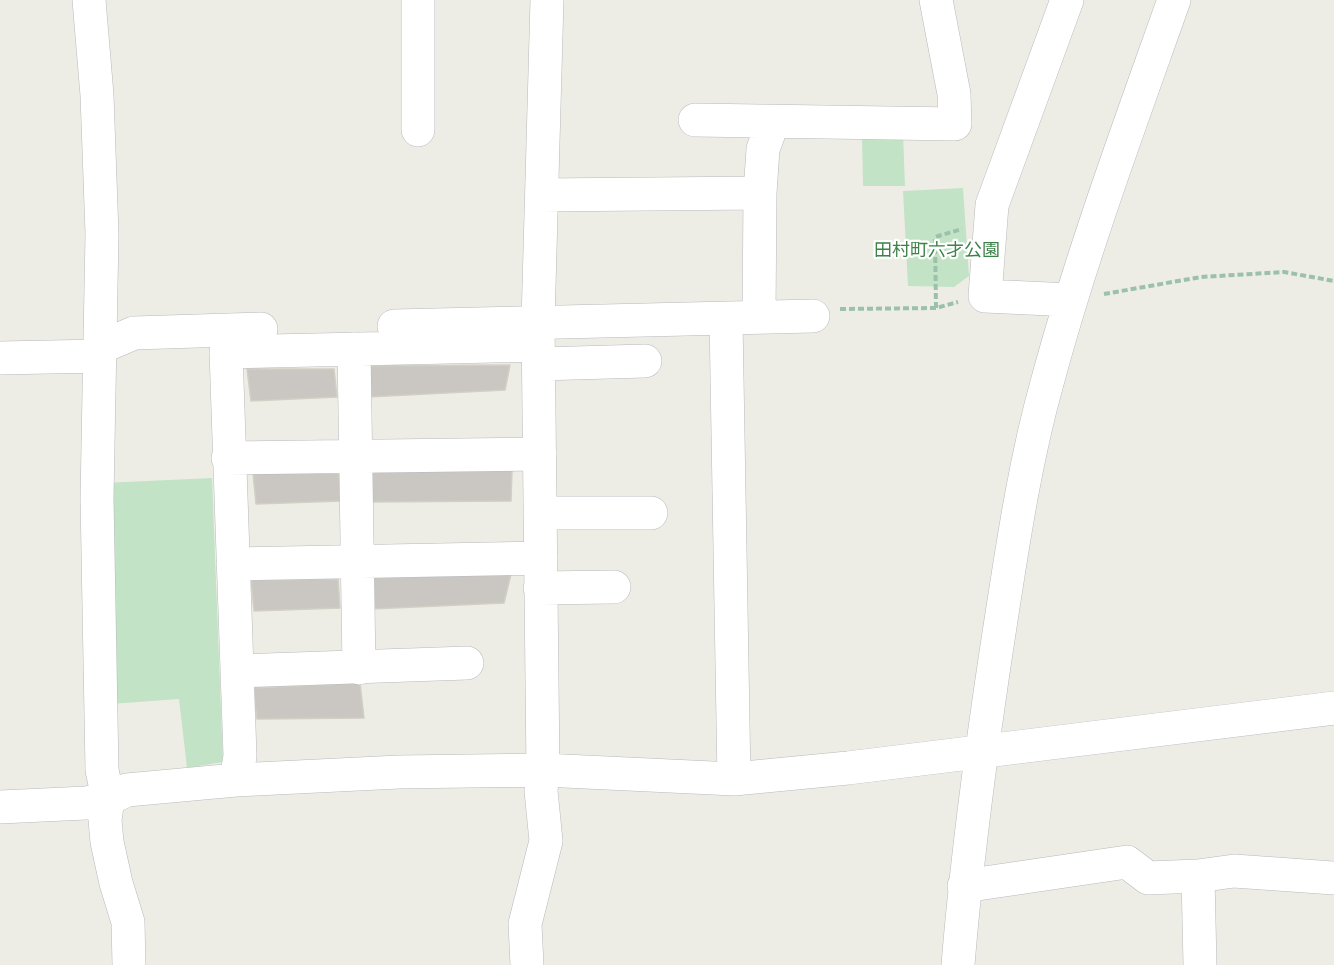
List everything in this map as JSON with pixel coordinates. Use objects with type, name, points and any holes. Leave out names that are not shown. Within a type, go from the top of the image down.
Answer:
[{"type":"street","points":[[89,0],[97,95],[101,211],[98,557],[102,770],[108,799],[105,820],[107,842],[128,922],[129,965]]},
{"type":"street","points":[[418,0],[418,130]]},
{"type":"street","points":[[527,965],[525,924],[546,841],[541,791],[543,770],[538,344],[547,0]]},
{"type":"street","points":[[695,120],[956,124],[954,94],[936,0]]},
{"type":"street","points":[[1067,0],[992,206],[985,296],[1071,300]]},
{"type":"street","points":[[958,965],[964,886],[981,750],[1017,514],[1046,386],[1071,300],[1174,0]]},
{"type":"street","points":[[759,316],[760,194],[763,149],[773,122]]},
{"type":"street","points":[[542,195],[760,194]]},
{"type":"street","points":[[236,780],[240,756],[226,352],[538,344],[726,318],[813,316]]},
{"type":"street","points":[[726,318],[734,778]]},
{"type":"street","points":[[0,358],[101,351],[134,333],[538,344],[645,361]]},
{"type":"street","points":[[354,349],[358,668]]},
{"type":"street","points":[[228,458],[540,454]]},
{"type":"street","points":[[540,513],[651,513]]},
{"type":"street","points":[[233,564],[356,561],[540,573],[614,587]]},
{"type":"street","points":[[237,671],[467,663]]},
{"type":"street","points":[[0,807],[86,803],[108,799],[128,790],[236,780],[399,772],[543,770],[734,778],[848,768],[1334,708]]},
{"type":"street","points":[[964,886],[1127,862],[1148,878],[1198,876],[1234,871],[1334,878]]},
{"type":"street","points":[[1198,876],[1200,965]]},
{"type":"path","points":[[936,308],[935,237],[976,225],[991,226]]},
{"type":"path","points":[[1071,300],[1201,277],[1284,272],[1334,281]]},
{"type":"path","points":[[813,316],[817,310],[936,308],[985,296]]},
{"type":"green space","points":[[903,133],[905,186],[863,186],[862,136]]},
{"type":"green space","name":"田村町六才公園","points":[[963,188],[969,276],[954,287],[908,286],[903,191]]},
{"type":"green space","points":[[212,478],[223,762],[187,768],[179,699],[111,704],[103,483]]},
{"type":"building","points":[[510,365],[505,390],[368,397],[364,366]]},
{"type":"building","points":[[247,369],[334,369],[337,397],[251,401]]},
{"type":"building","points":[[512,470],[511,501],[370,502],[367,471]]},
{"type":"building","points":[[339,472],[342,501],[256,504],[253,473]]},
{"type":"building","points":[[511,574],[504,603],[371,609],[367,578]]},
{"type":"building","points":[[338,579],[340,608],[254,611],[251,580]]},
{"type":"building","points":[[360,683],[364,718],[257,719],[253,688]]}]
